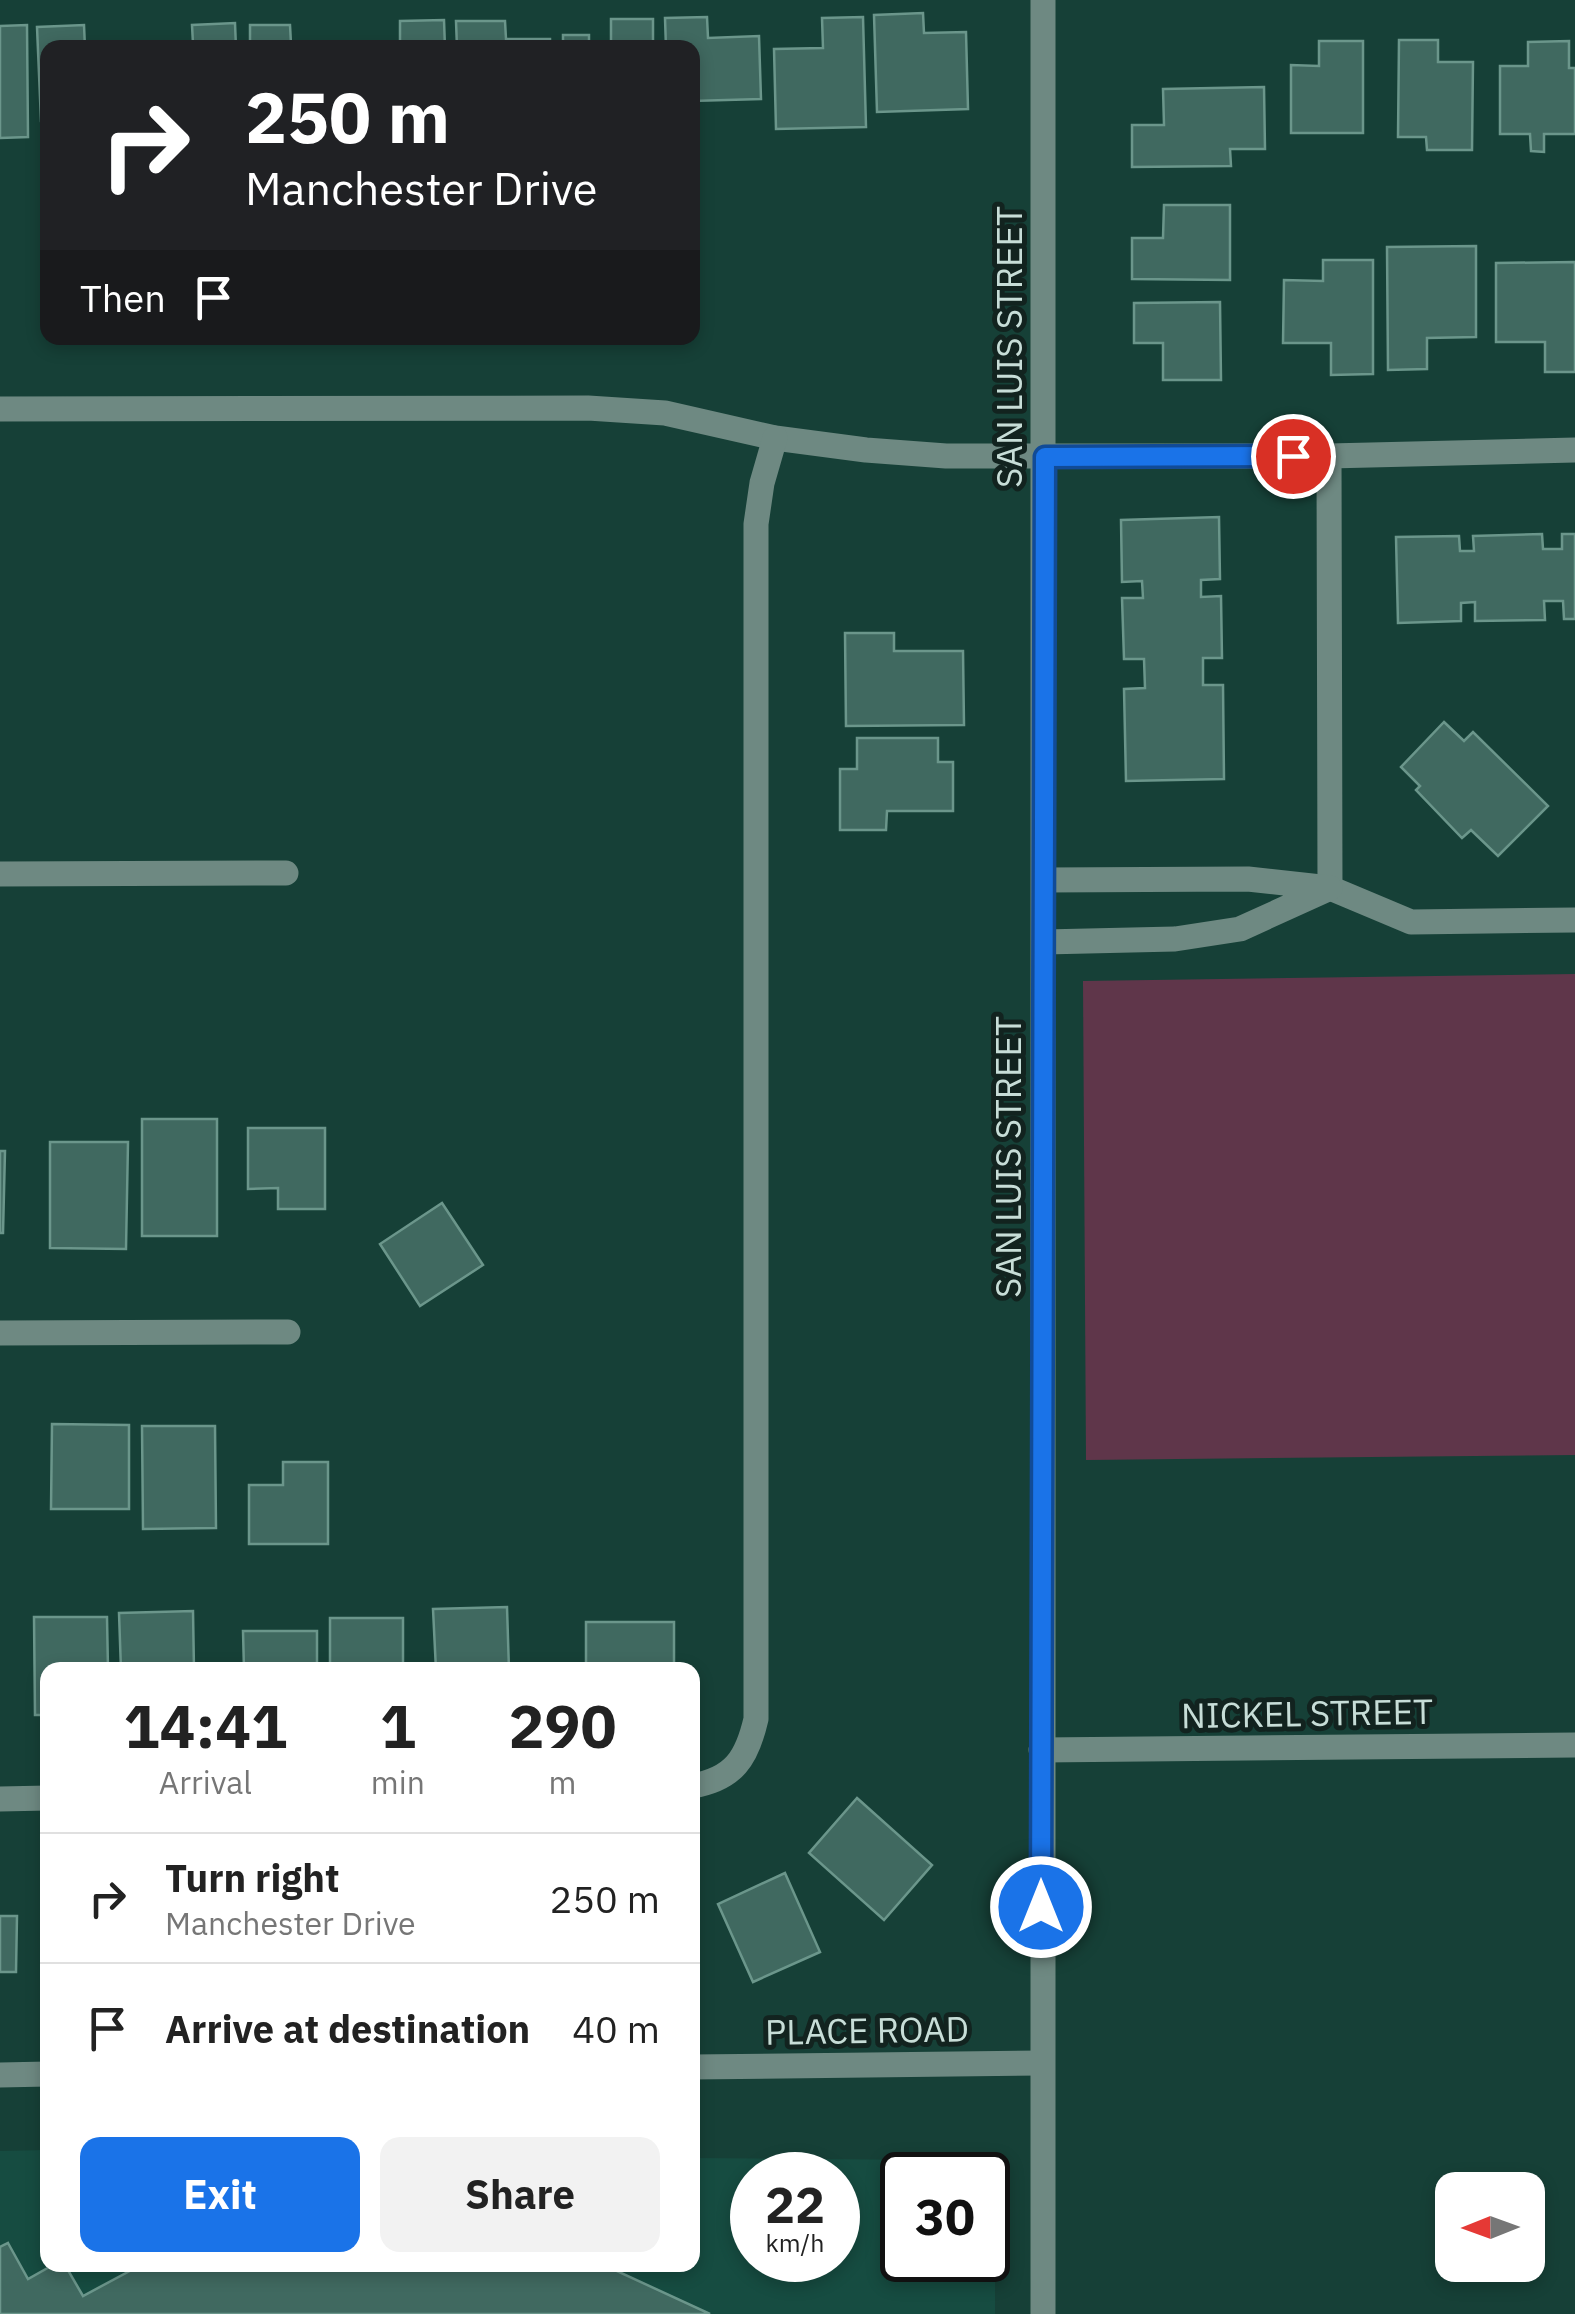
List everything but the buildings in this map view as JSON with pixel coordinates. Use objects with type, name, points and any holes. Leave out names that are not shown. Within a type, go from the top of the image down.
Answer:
[{"type":"street","name":"SAN LUIS STREET","points":[[1042,2314],[1043,0]]},
{"type":"street","points":[[0,409],[588,408],[665,413],[775,438],[886,452],[1045,457],[1575,450]]},
{"type":"street","points":[[700,1784],[735,1768],[749,1748],[756,1719],[756,524],[775,438]]},
{"type":"street","points":[[1328,456],[1330,888]]},
{"type":"street","points":[[0,874],[286,874]]},
{"type":"street","points":[[1044,880],[1248,879],[1330,888],[1411,922],[1575,920]]},
{"type":"street","points":[[1044,942],[1175,939],[1240,929],[1330,888]]},
{"type":"street","points":[[0,1333],[288,1332]]},
{"type":"street","name":"NICKEL STREET","points":[[1041,1750],[1575,1745]]},
{"type":"street","points":[[0,1799],[40,1798]]},
{"type":"street","name":"PLACE ROAD","points":[[700,2067],[1042,2063]]},
{"type":"street","points":[[0,2075],[40,2074]]},
{"type":"shaded area","points":[[1575,974],[1575,1455],[1086,1460],[1083,981]]},
{"type":"shaded area","points":[[40,2150],[40,2272],[700,2272],[700,2158],[730,2158],[730,2282],[860,2282],[860,2159],[880,2160],[880,2282],[995,2282],[995,2314],[0,2314],[0,2151]]},
{"type":"route","points":[[1041,1907],[1045,457],[1293,456]]}]
